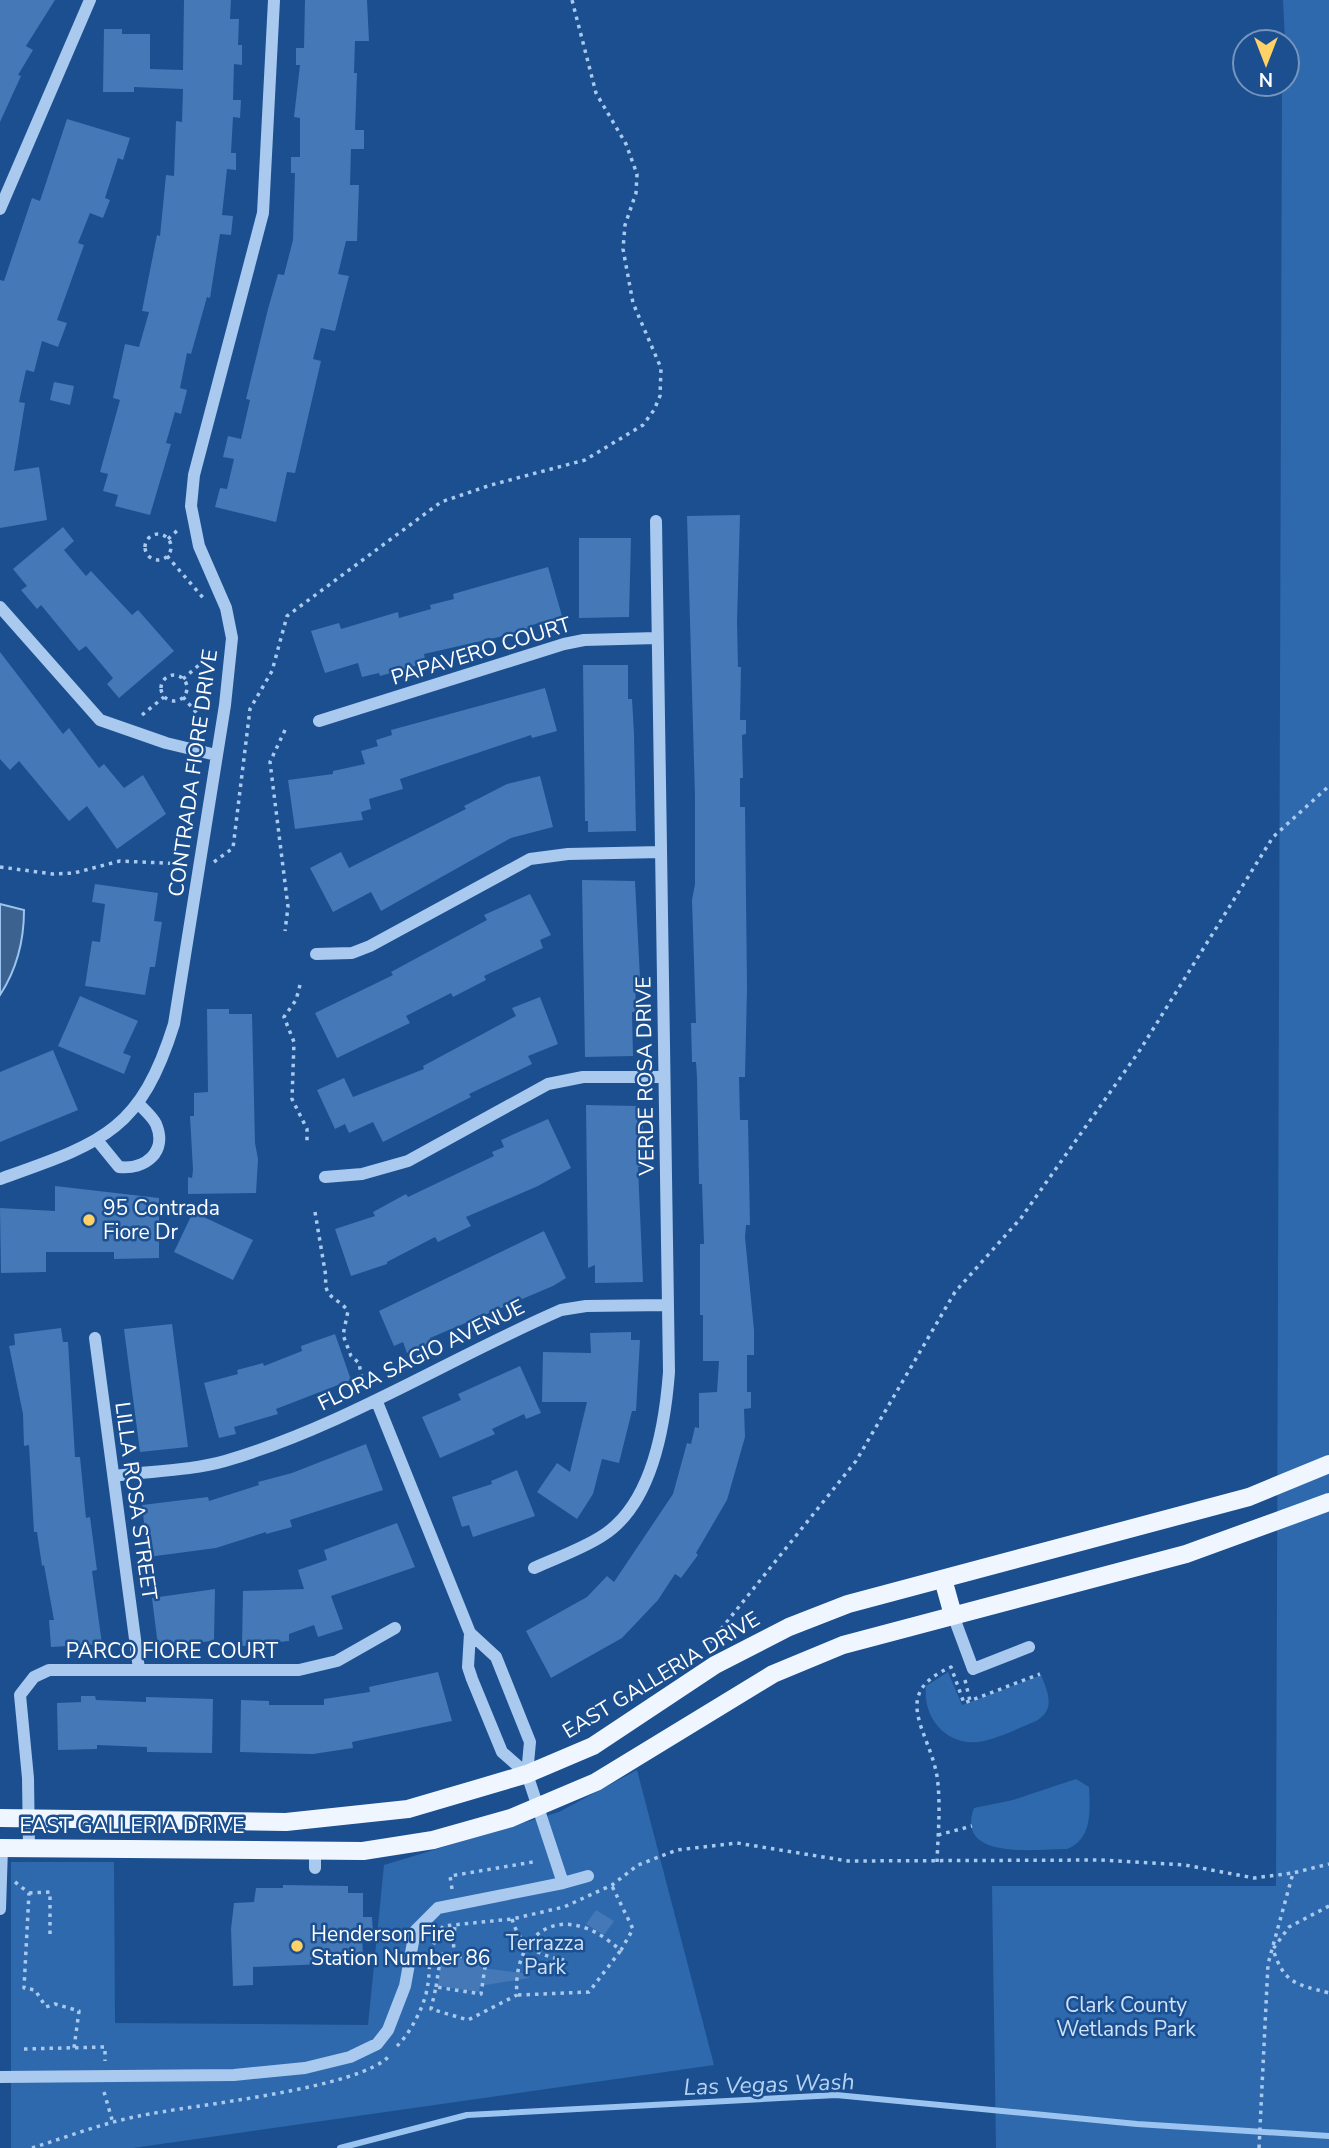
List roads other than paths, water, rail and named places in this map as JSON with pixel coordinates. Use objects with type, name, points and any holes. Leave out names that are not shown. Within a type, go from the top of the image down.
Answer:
[{"type":"main road","name":"EAST GALLERIA DRIVE","points":[[1,1818],[286,1822],[408,1809],[527,1774],[593,1746],[678,1687],[789,1627],[848,1604],[1250,1497],[1329,1464]]},
{"type":"main road","name":"EAST GALLERIA DRIVE","points":[[1,1848],[138,1849],[315,1859],[433,1840],[511,1818],[596,1782],[773,1674],[843,1645],[1186,1554],[1329,1502]]},
{"type":"main road","points":[[943,1579],[953,1615]]},
{"type":"main road","points":[[1,1818],[1,1848]]},
{"type":"main road","points":[[315,1859],[316,1819]]},
{"type":"main road","points":[[138,1849],[139,1821]]},
{"type":"street","points":[[0,209],[90,0]]},
{"type":"street","name":"CONTRADA FIORE DRIVE","points":[[0,1179],[62,1157],[97,1140],[119,1125],[138,1103],[161,1065],[174,1024],[232,638],[226,608],[199,546],[192,496],[194,475],[263,213],[274,0]]},
{"type":"street","name":"VERDE ROSA DRIVE","points":[[534,1569],[604,1536],[628,1511],[646,1479],[659,1444],[667,1409],[656,521]]},
{"type":"street","points":[[0,607],[100,720],[166,743],[216,755]]},
{"type":"street","name":"PAPAVERO COURT","points":[[319,721],[564,644],[584,640],[657,638]]},
{"type":"street","points":[[316,954],[352,953],[370,946],[530,859],[568,854],[662,852]]},
{"type":"street","points":[[325,1177],[362,1174],[408,1161],[548,1084],[583,1077],[664,1077]]},
{"type":"street","points":[[97,1140],[119,1167],[130,1168],[149,1162],[155,1153],[159,1134],[151,1116],[138,1103]]},
{"type":"street","name":"FLORA SAGIO AVENUE","points":[[114,1476],[223,1461],[377,1402],[561,1310],[586,1306],[667,1305]]},
{"type":"street","name":"LILLA ROSA STREET","points":[[95,1338],[139,1669]]},
{"type":"street","points":[[377,1402],[470,1633],[468,1667],[472,1679],[502,1752],[527,1774]]},
{"type":"street","points":[[953,1615],[973,1669],[1029,1647]]},
{"type":"street","name":"PARCO FIORE COURT","points":[[29,1848],[28,1778],[19,1711],[20,1695],[26,1684],[49,1670],[299,1670],[337,1661],[395,1628]]},
{"type":"street","points":[[470,1633],[496,1657],[530,1742],[527,1774],[563,1883]]},
{"type":"street","points":[[0,1909],[1,1848]]},
{"type":"street","points":[[0,2077],[234,2075],[304,2068],[350,2057],[377,2044],[388,2030],[405,1986],[415,1931],[424,1919],[438,1908],[588,1876]]},
{"type":"waterway","name":"Las Vegas Wash","points":[[340,2148],[467,2115],[836,2095],[1137,2124],[1329,2136]]},
{"type":"place","name":"95 Contrada Fiore Dr","points":[[89,1220]]},
{"type":"place","name":"Henderson Fire Station Number 86","points":[[297,1946]]},
{"type":"park label","name":"Terrazza Park","points":[[545,1955]]},
{"type":"park label","name":"Clark County Wetlands Park","points":[[1126,2017]]}]
